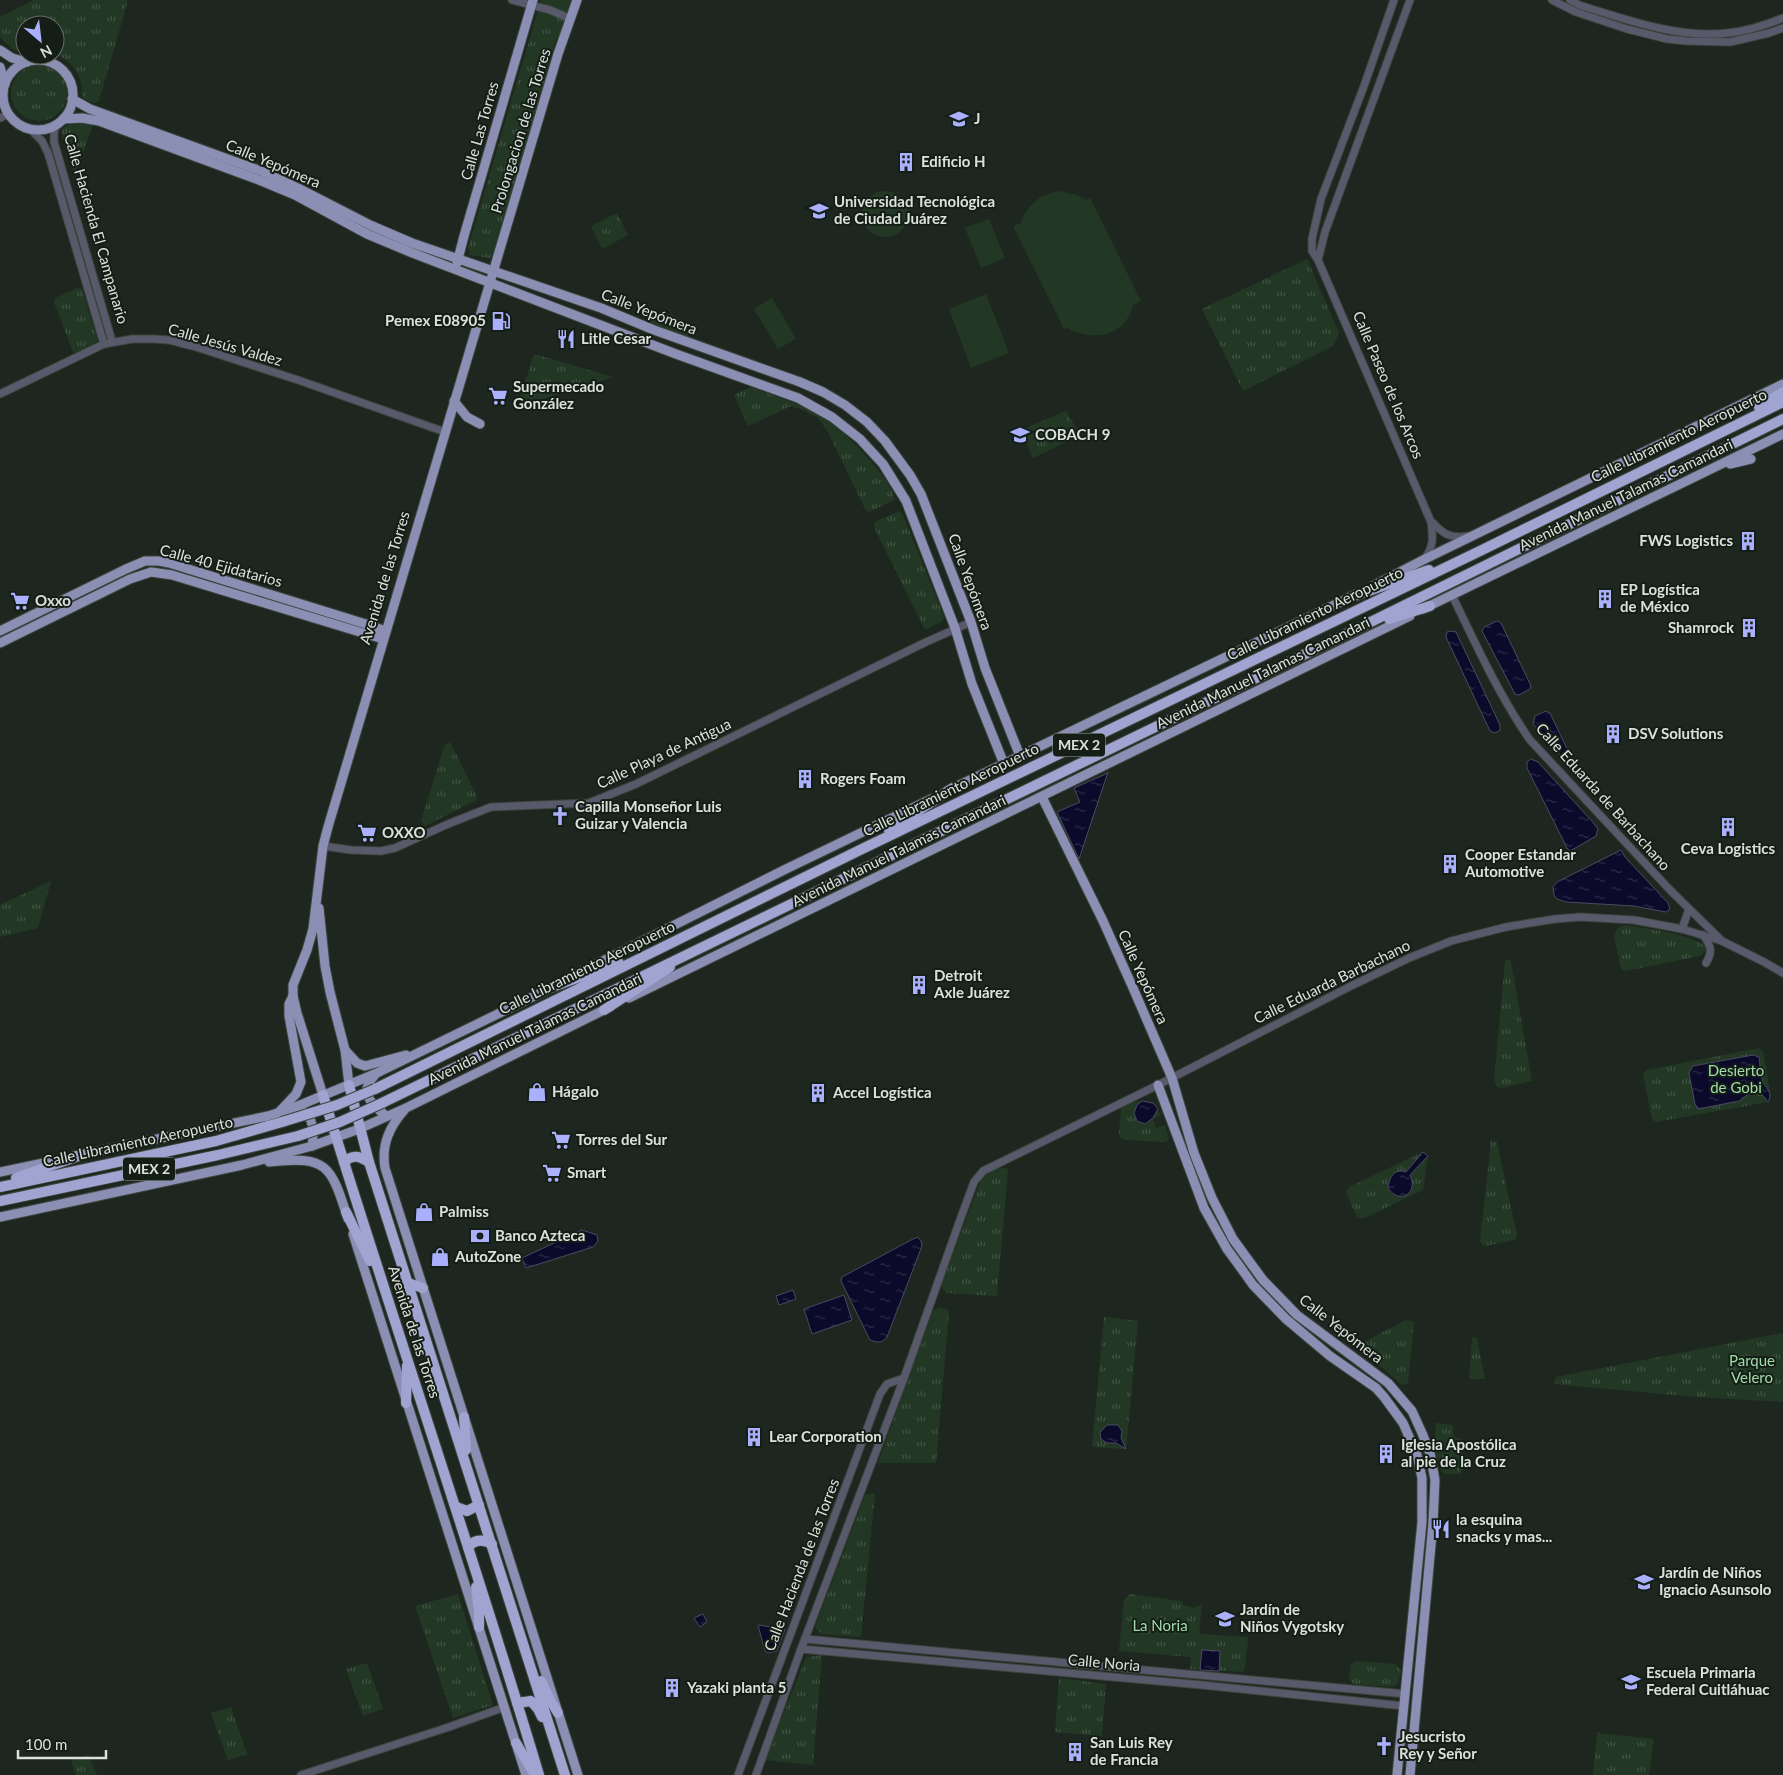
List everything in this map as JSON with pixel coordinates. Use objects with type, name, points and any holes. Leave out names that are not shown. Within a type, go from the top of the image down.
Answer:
[{"type":"highway","points":[[1731,427],[1783,392]]},
{"type":"highway","name":"Calle Libramiento Aeropuerto","points":[[0,1186],[216,1141],[280,1118],[337,1106],[1783,402]]},
{"type":"highway","name":"Calle Libramiento Aeropuerto","points":[[0,1200],[218,1155],[298,1136],[340,1122],[1328,643],[1763,429],[1783,421]]},
{"type":"highway","points":[[1351,597],[1482,550]]},
{"type":"highway","points":[[1328,643],[1430,606]]},
{"type":"highway","points":[[853,854],[953,788]]},
{"type":"highway","points":[[552,988],[669,944]]},
{"type":"highway","points":[[604,1010],[663,973],[683,955]]},
{"type":"highway","name":"Avenida de las Torres","points":[[349,1085],[369,1162],[565,1775]]},
{"type":"highway","name":"Avenida de las Torres","points":[[323,1095],[384,1290],[407,1355],[518,1702],[539,1775]]},
{"type":"highway","points":[[0,1186],[81,1155]]},
{"type":"highway","points":[[344,1162],[356,1156],[362,1157],[369,1162]]},
{"type":"highway","points":[[346,1212],[384,1290]]},
{"type":"highway","points":[[408,1283],[423,1288]]},
{"type":"highway","points":[[406,1403],[407,1355]]},
{"type":"highway","points":[[464,1418],[466,1466]]},
{"type":"highway","points":[[456,1507],[467,1511],[479,1505]]},
{"type":"highway","points":[[468,1547],[477,1541],[484,1540],[492,1544]]},
{"type":"highway","points":[[475,1569],[479,1627]]},
{"type":"highway","points":[[533,1674],[542,1681],[558,1713]]},
{"type":"highway","points":[[518,1702],[527,1700],[534,1704],[556,1748]]},
{"type":"highway","points":[[516,1743],[535,1775]]},
{"type":"main road","name":"Prolongacion de las Torres","points":[[493,271],[558,54],[577,0]]},
{"type":"main road","name":"Calle Las Torres","points":[[457,259],[533,3]]},
{"type":"main road","points":[[0,50],[15,59]]},
{"type":"main road","points":[[22,65],[13,70],[5,84],[2,101],[4,116],[21,126],[39,130],[60,122],[68,113],[72,99],[70,82],[60,68],[53,65]]},
{"type":"main road","points":[[0,67],[5,84]]},
{"type":"main road","name":"Calle Yepómera","points":[[72,99],[90,109],[261,171],[370,225],[412,243],[601,308],[686,342],[800,382],[846,405],[867,422],[885,441],[910,475],[921,494],[971,622],[985,668],[1020,756]]},
{"type":"main road","name":"Calle Yepómera","points":[[60,122],[82,118],[99,121],[259,180],[295,195],[367,234],[440,264],[790,395],[814,406],[839,422],[870,449],[898,486],[917,528],[955,628],[972,684],[1004,764]]},
{"type":"main road","points":[[457,259],[460,270]]},
{"type":"main road","name":"Avenida de las Torres","points":[[323,1095],[297,1013],[293,996],[295,978],[310,940],[323,846],[493,271]]},
{"type":"main road","name":"Avenida Manuel Talamas Camandari","points":[[0,1172],[280,1118],[293,1108],[377,1073],[421,1052],[552,988],[786,869],[1351,597],[1475,534],[1783,384]]},
{"type":"main road","points":[[454,401],[467,417],[480,424]]},
{"type":"main road","name":"Avenida Manuel Talamas Camandari","points":[[0,1217],[242,1165],[312,1146],[359,1129],[408,1107],[1783,434]]},
{"type":"main road","points":[[1708,470],[1752,459]]},
{"type":"main road","name":"Calle 40 Ejidatarios","points":[[0,631],[126,569],[153,560],[238,583],[369,625],[384,635]]},
{"type":"main road","name":"Calle 40 Ejidatarios","points":[[0,643],[130,579],[151,572],[172,575],[384,635]]},
{"type":"main road","name":"Calle Yepómera","points":[[1042,797],[1114,944],[1172,1078],[1194,1153],[1212,1198],[1233,1239],[1263,1280],[1297,1315],[1372,1370],[1398,1394],[1412,1412],[1430,1453],[1434,1480],[1433,1523],[1410,1775]]},
{"type":"main road","name":"Avenida de las Torres","points":[[317,897],[330,992],[345,1050],[349,1085]]},
{"type":"main road","points":[[280,1118],[301,1086],[301,1073],[289,1016],[289,1004],[293,996]]},
{"type":"main road","points":[[345,1050],[357,1063],[365,1066],[421,1052]]},
{"type":"main road","points":[[377,1073],[367,1085],[366,1092],[374,1104],[386,1116]]},
{"type":"main road","name":"Calle Yepómera","points":[[1158,1085],[1204,1208],[1238,1264],[1253,1285],[1286,1319],[1330,1356],[1376,1388],[1393,1408],[1411,1439],[1417,1455],[1422,1478],[1422,1522],[1397,1775]]},
{"type":"main road","name":"Avenida de las Torres","points":[[408,1107],[391,1128],[386,1138],[383,1156],[385,1168],[578,1775]]},
{"type":"main road","points":[[293,1108],[304,1111],[308,1115],[314,1136],[312,1146]]},
{"type":"main road","name":"Avenida de las Torres","points":[[242,1165],[299,1159],[323,1166],[333,1177],[346,1212],[526,1775]]},
{"type":"street","points":[[512,0],[533,3],[571,19]]},
{"type":"street","name":"Calle Paseo de los Arcos","points":[[1394,0],[1321,200],[1312,239],[1312,251],[1318,260],[1431,522]]},
{"type":"street","points":[[1318,260],[1325,232],[1410,0]]},
{"type":"street","points":[[1552,0],[1576,12],[1627,29],[1668,39],[1730,42],[1783,28]]},
{"type":"street","points":[[1570,0],[1639,23],[1688,33],[1727,34],[1766,25],[1783,18]]},
{"type":"street","name":"Calle Hacienda El Campanario","points":[[60,122],[54,132],[54,142],[112,341]]},
{"type":"street","name":"Calle Hacienda El Campanario","points":[[30,129],[42,141],[48,152],[104,344]]},
{"type":"street","name":"Calle Jesús Valdez","points":[[0,394],[112,341],[132,338],[154,339],[190,345],[298,380],[445,432]]},
{"type":"street","points":[[1431,522],[1440,531],[1449,536],[1475,534]]},
{"type":"street","points":[[1425,559],[1430,552],[1433,542],[1431,522]]},
{"type":"street","name":"Calle Eduarda de Barbachano","points":[[1452,595],[1499,690],[1530,740],[1689,909],[1722,941],[1764,962],[1783,974]]},
{"type":"street","name":"Calle Playa de Antigua","points":[[323,846],[351,850],[381,851],[395,848],[491,807],[589,804],[636,784],[955,628],[971,622]]},
{"type":"street","points":[[1682,929],[1689,909]]},
{"type":"street","name":"Calle Eduarda Barbachano","points":[[980,1174],[991,1166],[1172,1078],[1351,986],[1409,958],[1451,941],[1506,926],[1580,917],[1634,920],[1682,929],[1722,941]]},
{"type":"street","points":[[1702,935],[1708,942],[1711,950],[1706,963]]},
{"type":"street","name":"Calle Hacienda de las Torres","points":[[756,1775],[801,1649],[904,1378],[974,1182],[980,1174]]},
{"type":"street","name":"Calle Hacienda de las Torres","points":[[738,1775],[880,1394],[887,1384],[904,1378]]},
{"type":"street","name":"Calle Noria","points":[[805,1639],[1406,1694]]},
{"type":"street","name":"Calle Noria","points":[[801,1649],[1202,1684],[1404,1706]]},
{"type":"street","points":[[301,1775],[504,1707]]},
{"type":"green space","points":[[34,0],[128,0],[99,101],[95,103],[83,99],[81,83],[77,73],[65,60],[65,15],[15,15],[15,49],[0,37],[0,17]]},
{"type":"green space","points":[[541,0],[575,0],[561,38],[556,38],[545,89],[492,256],[490,258],[469,255],[468,248]]},
{"type":"green space","points":[[39,65],[50,67],[59,73],[65,82],[65,104],[59,113],[50,119],[39,121],[28,119],[19,113],[13,104],[11,93],[13,82],[19,73],[28,67]]},
{"type":"green space","points":[[75,121],[90,123],[92,127],[78,167],[75,170],[72,169],[61,133],[64,127]]},
{"type":"green space","points":[[885,191],[898,195],[904,201],[908,214],[904,227],[898,233],[885,237],[872,233],[866,227],[862,214],[866,201],[872,195]]},
{"type":"green space","points":[[1059,191],[1078,195],[1086,200],[1090,198],[1141,301],[1133,305],[1129,316],[1123,324],[1107,334],[1087,335],[1067,328],[1064,329],[1013,226],[1021,223],[1035,201]]},
{"type":"green space","points":[[617,213],[628,235],[602,249],[591,226]]},
{"type":"green space","points":[[989,219],[1005,258],[981,268],[965,228]]},
{"type":"green space","points":[[1307,259],[1339,333],[1333,346],[1243,391],[1202,309]]},
{"type":"green space","points":[[78,288],[82,289],[98,341],[77,353],[73,352],[54,302],[55,298]]},
{"type":"green space","points":[[986,294],[1009,353],[971,368],[949,309]]},
{"type":"green space","points":[[772,298],[796,339],[778,349],[754,309]]},
{"type":"green space","points":[[665,313],[681,321],[689,337],[646,321],[648,316]]},
{"type":"green space","points":[[534,354],[613,377],[517,407]]},
{"type":"green space","points":[[751,387],[811,411],[836,427],[858,447],[886,480],[891,488],[894,500],[869,512],[866,511],[828,432],[818,418],[803,410],[791,406],[748,426],[734,395]]},
{"type":"green space","points":[[1066,411],[1080,435],[1033,458],[1021,430]]},
{"type":"green space","points":[[899,511],[903,515],[944,617],[942,621],[927,629],[924,628],[874,527],[875,522]]},
{"type":"green space","points":[[448,742],[451,744],[476,794],[477,800],[425,826],[421,821],[444,747]]},
{"type":"green space","points":[[51,881],[38,928],[0,937],[0,905]]},
{"type":"green space","points":[[1626,925],[1667,932],[1688,938],[1705,946],[1705,951],[1700,956],[1625,971],[1621,969],[1614,935],[1618,928]]},
{"type":"green space","points":[[1508,959],[1511,962],[1532,1081],[1501,1088],[1497,1087],[1494,1081],[1505,961]]},
{"type":"green space","name":"Desierto de Gobi","points":[[1759,1048],[1763,1052],[1771,1097],[1768,1102],[1656,1122],[1652,1119],[1643,1074],[1647,1070]]},
{"type":"green space","points":[[1131,1102],[1153,1103],[1161,1115],[1153,1119],[1156,1128],[1165,1125],[1169,1138],[1166,1142],[1126,1140],[1121,1138],[1119,1133],[1121,1108]]},
{"type":"green space","points":[[1491,1141],[1497,1142],[1517,1235],[1515,1240],[1484,1246],[1480,1241]]},
{"type":"green space","points":[[1423,1152],[1428,1156],[1423,1190],[1362,1219],[1357,1217],[1346,1192],[1349,1187]]},
{"type":"green space","points":[[1006,1168],[1008,1171],[997,1295],[946,1293],[941,1286],[984,1172],[988,1169]]},
{"type":"green space","points":[[938,1308],[947,1309],[949,1312],[936,1463],[878,1463],[933,1311]]},
{"type":"green space","points":[[1104,1317],[1138,1321],[1126,1449],[1092,1447]]},
{"type":"green space","points":[[1406,1320],[1414,1322],[1408,1383],[1402,1385],[1384,1369],[1358,1351],[1358,1345]]},
{"type":"green space","name":"Parque Velero","points":[[1783,1333],[1783,1402],[1698,1397],[1553,1384],[1556,1377]]},
{"type":"green space","points":[[1472,1337],[1477,1338],[1485,1379],[1469,1379]]},
{"type":"green space","points":[[1436,1423],[1453,1425],[1454,1437],[1463,1440],[1461,1474],[1445,1474],[1438,1464],[1435,1436]]},
{"type":"green space","points":[[875,1493],[861,1637],[821,1634],[815,1627],[865,1495]]},
{"type":"green space","points":[[458,1594],[493,1705],[453,1718],[415,1606]]},
{"type":"green space","name":"La Noria","points":[[1130,1594],[1181,1601],[1184,1605],[1193,1608],[1202,1604],[1199,1634],[1248,1637],[1243,1672],[1190,1669],[1191,1657],[1119,1651],[1124,1600]]},
{"type":"green space","points":[[822,1655],[813,1765],[765,1760],[806,1657]]},
{"type":"green space","points":[[1356,1661],[1395,1664],[1401,1670],[1398,1684],[1392,1687],[1354,1684],[1349,1679],[1351,1664]]},
{"type":"green space","points":[[367,1663],[383,1709],[363,1716],[346,1669]]},
{"type":"green space","points":[[1059,1678],[1106,1684],[1102,1736],[1055,1732]]},
{"type":"green space","points":[[231,1707],[247,1754],[228,1760],[211,1713]]},
{"type":"green space","points":[[1597,1733],[1654,1739],[1649,1775],[1593,1775]]},
{"type":"green space","points":[[88,1755],[97,1775],[76,1775],[71,1760]]},
{"type":"water","points":[[1497,621],[1501,623],[1531,686],[1530,689],[1519,695],[1515,694],[1482,631],[1484,627]]},
{"type":"water","points":[[1447,632],[1456,632],[1500,725],[1500,730],[1495,733],[1490,731],[1446,637]]},
{"type":"water","points":[[1546,711],[1550,713],[1574,764],[1570,765],[1533,724],[1535,716]]},
{"type":"water","points":[[1531,759],[1538,762],[1598,828],[1596,836],[1570,851],[1567,848],[1527,768],[1527,762]]},
{"type":"water","points":[[1108,773],[1079,859],[1057,812],[1080,802],[1074,788]]},
{"type":"water","points":[[1621,850],[1625,857],[1668,903],[1670,909],[1666,912],[1634,906],[1566,902],[1557,899],[1554,895],[1553,887],[1557,882]]},
{"type":"water","points":[[1753,1055],[1759,1057],[1762,1079],[1770,1095],[1768,1102],[1757,1088],[1739,1101],[1698,1109],[1695,1104],[1689,1073],[1693,1066]]},
{"type":"water","points":[[1142,1101],[1153,1103],[1158,1109],[1153,1118],[1145,1124],[1137,1121],[1134,1113],[1137,1105]]},
{"type":"water","points":[[1423,1152],[1428,1156],[1410,1175],[1412,1187],[1410,1192],[1402,1196],[1392,1193],[1388,1188],[1393,1175],[1398,1171],[1406,1172]]},
{"type":"water","points":[[582,1230],[597,1235],[598,1241],[593,1247],[526,1268],[522,1258]]},
{"type":"water","points":[[918,1237],[922,1246],[887,1337],[880,1342],[870,1340],[841,1281],[842,1277]]},
{"type":"water","points":[[793,1290],[796,1299],[779,1305],[776,1296]]},
{"type":"water","points":[[844,1295],[852,1320],[812,1334],[804,1309]]},
{"type":"water","points":[[1107,1425],[1118,1425],[1122,1431],[1121,1438],[1126,1449],[1116,1443],[1107,1443],[1101,1439],[1100,1432]]},
{"type":"water","points":[[703,1614],[707,1622],[700,1627],[694,1618]]},
{"type":"water","points":[[758,1625],[785,1629],[777,1651],[768,1653],[765,1651]]},
{"type":"water","points":[[1202,1650],[1220,1651],[1219,1671],[1200,1670]]},
{"type":"place","name":"J","points":[[959,119]]},
{"type":"place","name":"Edificio H","points":[[906,162]]},
{"type":"place","name":"Universidad Tecnológica de Ciudad Juárez","points":[[819,211]]},
{"type":"place","name":"Pemex E08905","points":[[501,321]]},
{"type":"place","name":"Litle Cesar","points":[[566,339]]},
{"type":"place","name":"Supermecado González","points":[[498,396]]},
{"type":"place","name":"COBACH 9","points":[[1020,435]]},
{"type":"place","name":"FWS Logistics","points":[[1748,541]]},
{"type":"place","name":"EP Logística de México","points":[[1605,599]]},
{"type":"place","name":"Oxxo","points":[[20,601]]},
{"type":"place","name":"Shamrock","points":[[1749,628]]},
{"type":"place","name":"DSV Solutions","points":[[1613,734]]},
{"type":"place","name":"Rogers Foam","points":[[805,779]]},
{"type":"place","name":"Capilla Monseñor Luis Guizar y Valencia","points":[[560,816]]},
{"type":"place","name":"Ceva Logistics","points":[[1728,827]]},
{"type":"place","name":"OXXO","points":[[367,833]]},
{"type":"place","name":"Cooper Estandar Automotive","points":[[1450,864]]},
{"type":"place","name":"Detroit Axle Juárez","points":[[919,985]]},
{"type":"place","name":"Hágalo","points":[[537,1092]]},
{"type":"place","name":"Accel Logística","points":[[818,1093]]},
{"type":"place","name":"Torres del Sur","points":[[561,1140]]},
{"type":"place","name":"Smart","points":[[552,1173]]},
{"type":"place","name":"Palmiss","points":[[424,1212]]},
{"type":"place","name":"Banco Azteca","points":[[480,1236]]},
{"type":"place","name":"AutoZone","points":[[440,1257]]},
{"type":"place","name":"Lear Corporation","points":[[754,1437]]},
{"type":"place","name":"Iglesia Apostólica al pie de la Cruz","points":[[1386,1454]]},
{"type":"place","name":"la esquina snacks y mas...","points":[[1441,1529]]},
{"type":"place","name":"Jardín de Niños Ignacio Asunsolo","points":[[1644,1582]]},
{"type":"place","name":"Jardín de Niños Vygotsky","points":[[1225,1619]]},
{"type":"place","name":"Escuela Primaria Federal Cuitláhuac","points":[[1631,1682]]},
{"type":"place","name":"Yazaki planta 5","points":[[672,1688]]},
{"type":"place","name":"Jesucristo Rey y Señor","points":[[1384,1746]]},
{"type":"place","name":"San Luis Rey de Francia","points":[[1075,1752]]}]
